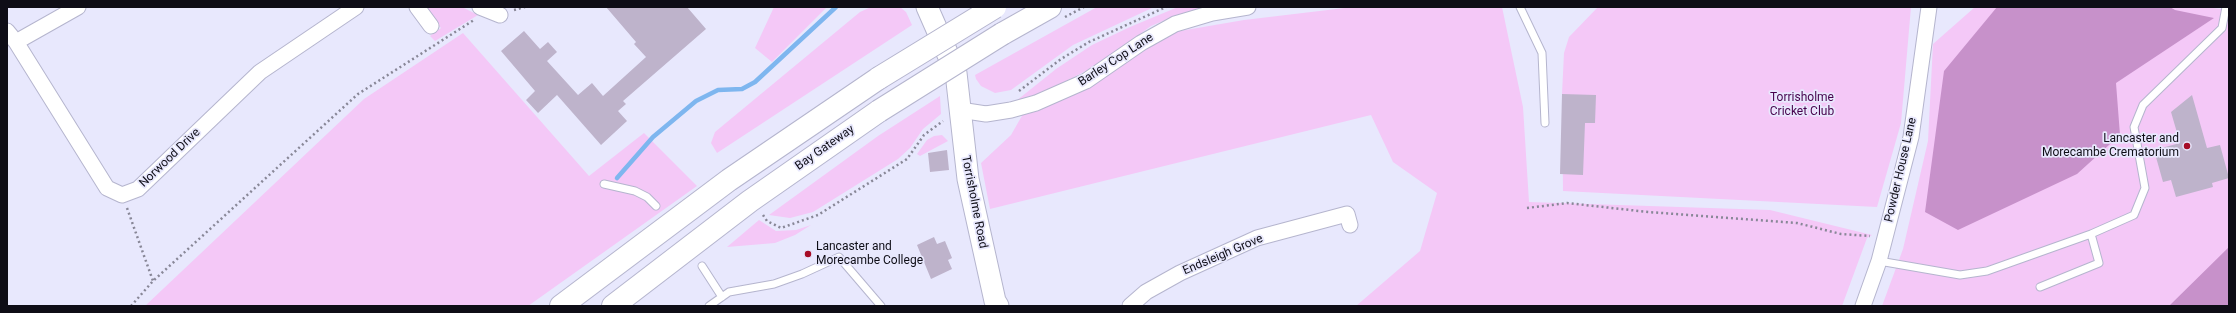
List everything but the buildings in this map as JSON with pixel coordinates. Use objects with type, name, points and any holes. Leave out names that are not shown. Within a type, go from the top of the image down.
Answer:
[{"type":"highway","points":[[561,306],[729,180],[879,78],[995,7]]},
{"type":"highway","name":"Bay Gateway","points":[[612,306],[750,201],[879,111],[1002,34],[1050,7]]},
{"type":"main road","name":"Torrisholme Road","points":[[929,11],[956,73],[968,179],[994,304]]},
{"type":"street","points":[[78,7],[11,36],[107,188],[122,195]]},
{"type":"street","name":"Norwood Drive","points":[[122,195],[138,189],[260,72],[356,7]]},
{"type":"street","points":[[417,7],[431,26]]},
{"type":"street","name":"Barley Cop Lane","points":[[960,103],[986,114],[1011,110],[1036,103],[1086,81],[1141,43],[1175,24],[1212,13],[1248,7]]},
{"type":"street","name":"Powder House Lane","points":[[1862,306],[1879,261],[1911,136],[1929,7]]},
{"type":"street","points":[[479,13],[504,14]]},
{"type":"street","name":"Endsleigh Grove","points":[[1130,306],[1146,292],[1180,273],[1257,238],[1347,214]]},
{"type":"lane","points":[[1520,7],[1542,53],[1545,122]]},
{"type":"lane","points":[[1879,261],[1960,275],[1987,271],[2091,234],[2134,215],[2145,188],[2134,127],[2143,105],[2222,28],[2226,7]]},
{"type":"lane","points":[[604,184],[635,191],[647,197],[656,206]]},
{"type":"lane","points":[[2040,286],[2099,263],[2091,234]]},
{"type":"lane","points":[[709,306],[728,292],[774,284],[802,274],[839,257],[881,306]]},
{"type":"lane","points":[[702,266],[722,297]]},
{"type":"path","points":[[504,14],[525,7]]},
{"type":"path","points":[[1014,95],[1061,60],[1089,42],[1166,7]]},
{"type":"path","points":[[131,306],[153,281],[358,94],[479,13]]},
{"type":"path","points":[[761,213],[767,221],[781,228],[818,215],[907,159],[924,135],[960,103]]},
{"type":"path","points":[[122,195],[153,281]]},
{"type":"path","points":[[1527,208],[1567,203],[1648,212],[1797,222],[1841,234],[1885,237]]},
{"type":"green space","points":[[423,7],[462,7],[478,15],[435,41],[430,36],[441,28]]},
{"type":"green space","points":[[774,7],[827,7],[772,62],[755,48]]},
{"type":"green space","points":[[871,7],[900,7],[906,12],[912,25],[717,153],[711,143],[715,132],[860,12]]},
{"type":"green space","points":[[1097,7],[1154,7],[1073,45],[1011,90],[995,93],[981,86],[976,79],[975,75]]},
{"type":"green space","points":[[1178,7],[1205,7],[1177,15],[1151,26],[1099,64],[1047,91],[1016,101],[1056,69],[1092,45]]},
{"type":"green space","points":[[1353,7],[1502,7],[1523,107],[1529,202],[1770,210],[1872,235],[1867,238],[1842,306],[1356,306],[1420,251],[1437,193],[1393,162],[1371,115],[990,209],[981,163],[1011,135],[1023,114],[1060,101],[1084,89],[1174,32],[1244,20]]},
{"type":"green space","name":"Torrisholme Cricket Club","points":[[1598,7],[1911,7],[1901,123],[1877,207],[1563,191],[1562,94],[1564,53],[1569,37]]},
{"type":"green space","points":[[1975,7],[2206,7],[2229,10],[2229,306],[1882,306],[1903,249],[1928,141],[1933,44]]},
{"type":"green space","points":[[463,33],[589,176],[644,133],[697,186],[528,306],[145,306],[364,99]]},
{"type":"green space","points":[[940,96],[941,114],[923,129],[910,148],[898,159],[813,212],[790,218],[769,215],[878,136]]},
{"type":"green space","points":[[942,135],[948,141],[920,156],[917,154],[927,140],[934,136]]},
{"type":"green space","points":[[759,220],[776,231],[796,230],[811,225],[795,235],[775,243],[727,247]]},
{"type":"shaded area","points":[[1997,7],[2170,7],[2175,10],[2214,18],[2116,83],[2120,135],[2077,174],[1958,230],[1925,212],[1944,71]]},
{"type":"shaded area","points":[[2229,247],[2229,306],[2169,306]]},
{"type":"waterway","points":[[617,178],[653,137],[696,101],[718,90],[742,89],[755,82],[836,7]]},
{"type":"place","name":"Lancaster and Morecambe Crematorium","points":[[2187,146]]},
{"type":"place","name":"Lancaster and Morecambe College","points":[[808,254]]}]
